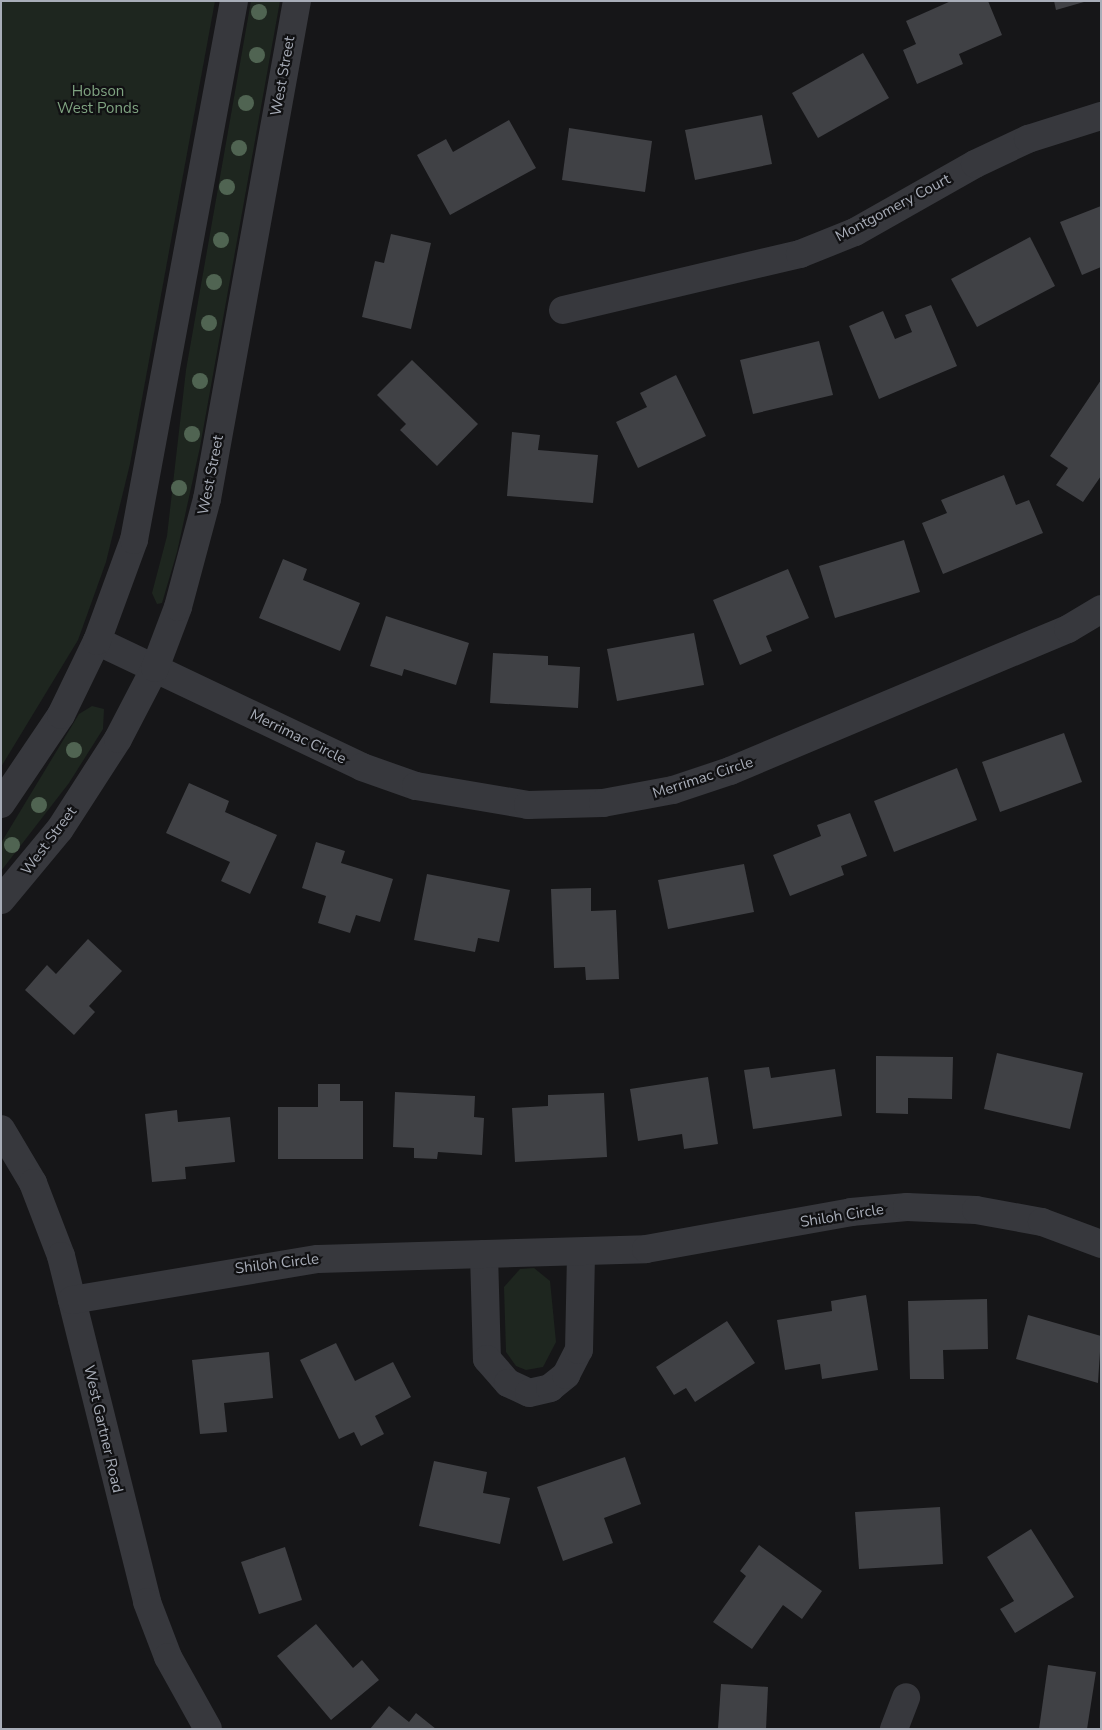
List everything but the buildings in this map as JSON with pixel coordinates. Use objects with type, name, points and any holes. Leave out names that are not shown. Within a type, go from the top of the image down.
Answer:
[{"type":"street","points":[[1,804],[61,715],[97,642],[134,540],[234,1]]},
{"type":"street","name":"West Street","points":[[1,900],[88,789],[155,668],[178,607],[207,499],[297,1]]},
{"type":"street","name":"Montgomery Court","points":[[563,310],[800,254],[855,232],[975,164],[1043,134],[1101,116]]},
{"type":"street","name":"Merrimac Circle","points":[[97,642],[362,767],[416,786],[528,805],[603,803],[674,790],[730,772],[1059,632],[1101,609]]},
{"type":"street","name":"West Gartner Road","points":[[1,1129],[47,1214],[72,1300],[147,1602],[168,1657],[208,1729]]},
{"type":"street","name":"Shiloh Circle","points":[[72,1300],[318,1258],[581,1253],[646,1249],[851,1212],[906,1207],[995,1214],[1042,1222],[1101,1244]]},
{"type":"street","points":[[484,1254],[487,1359],[508,1383],[529,1393],[550,1388],[566,1375],[579,1350],[581,1253]]},
{"type":"street","points":[[894,1729],[906,1697]]},
{"type":"green space","name":"Hobson West Ponds","points":[[1,1],[215,1],[130,464],[106,562],[78,640],[1,767]]},
{"type":"green space","points":[[251,1],[280,1],[200,447],[177,552],[162,603],[157,604],[152,593],[167,536],[186,370]]},
{"type":"green space","points":[[92,706],[104,709],[103,729],[69,783],[1,871],[1,843],[79,714]]},
{"type":"green space","points":[[534,1268],[550,1281],[556,1342],[543,1367],[526,1370],[516,1366],[506,1352],[504,1287],[520,1269]]}]
